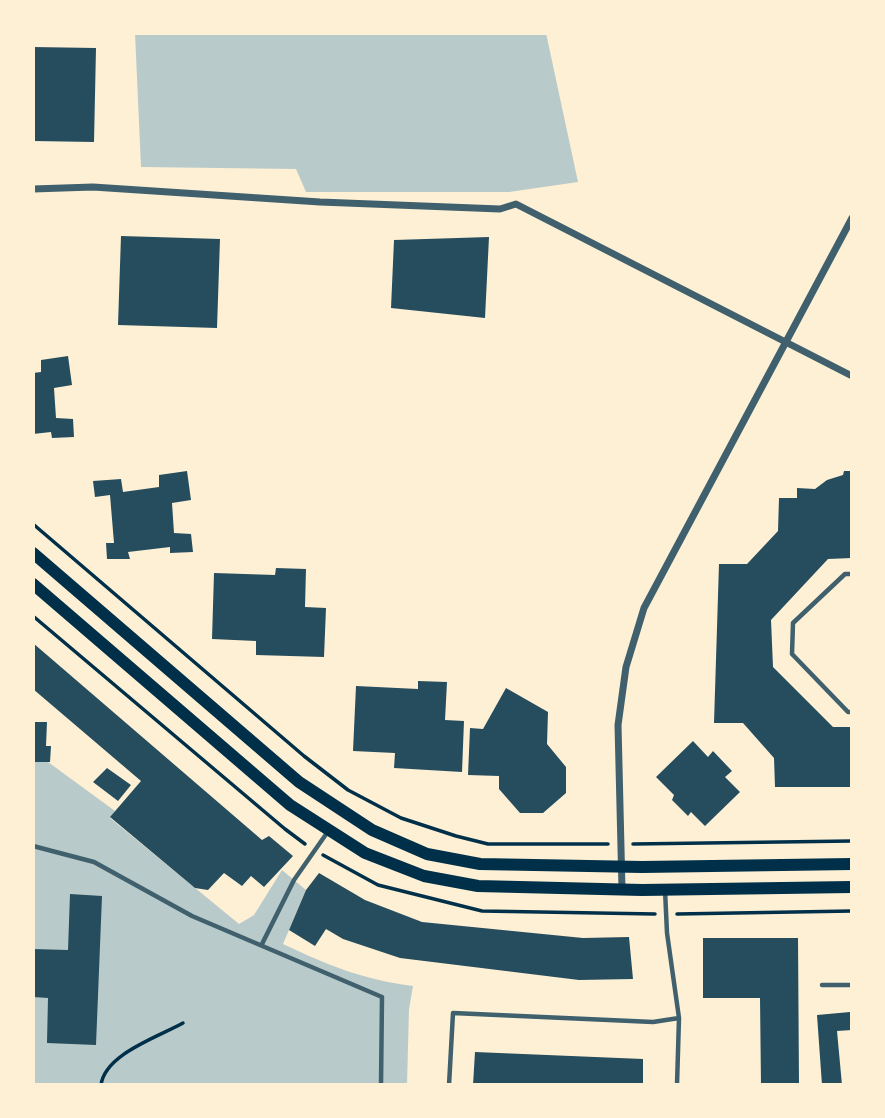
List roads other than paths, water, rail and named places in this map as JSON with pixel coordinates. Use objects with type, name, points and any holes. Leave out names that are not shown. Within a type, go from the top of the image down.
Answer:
[{"type":"main road","points":[[33,553],[299,782],[372,830],[427,854],[480,864],[852,864]]},
{"type":"main road","points":[[33,584],[290,805],[365,853],[424,876],[478,886],[665,890],[852,887]]},
{"type":"street","points":[[33,189],[93,187],[320,202],[500,209],[516,204],[852,376]]},
{"type":"street","points":[[622,889],[618,725],[626,667],[644,608],[852,218]]},
{"type":"lane","points":[[852,574],[845,574],[793,623],[792,654],[852,712]]},
{"type":"lane","points":[[262,944],[294,880],[329,830]]},
{"type":"lane","points":[[33,846],[94,862],[192,916],[382,997],[381,1085]]},
{"type":"lane","points":[[665,890],[667,933],[679,1018],[677,1085]]},
{"type":"lane","points":[[822,985],[852,985]]},
{"type":"lane","points":[[449,1085],[453,1013],[653,1022],[679,1018]]}]
